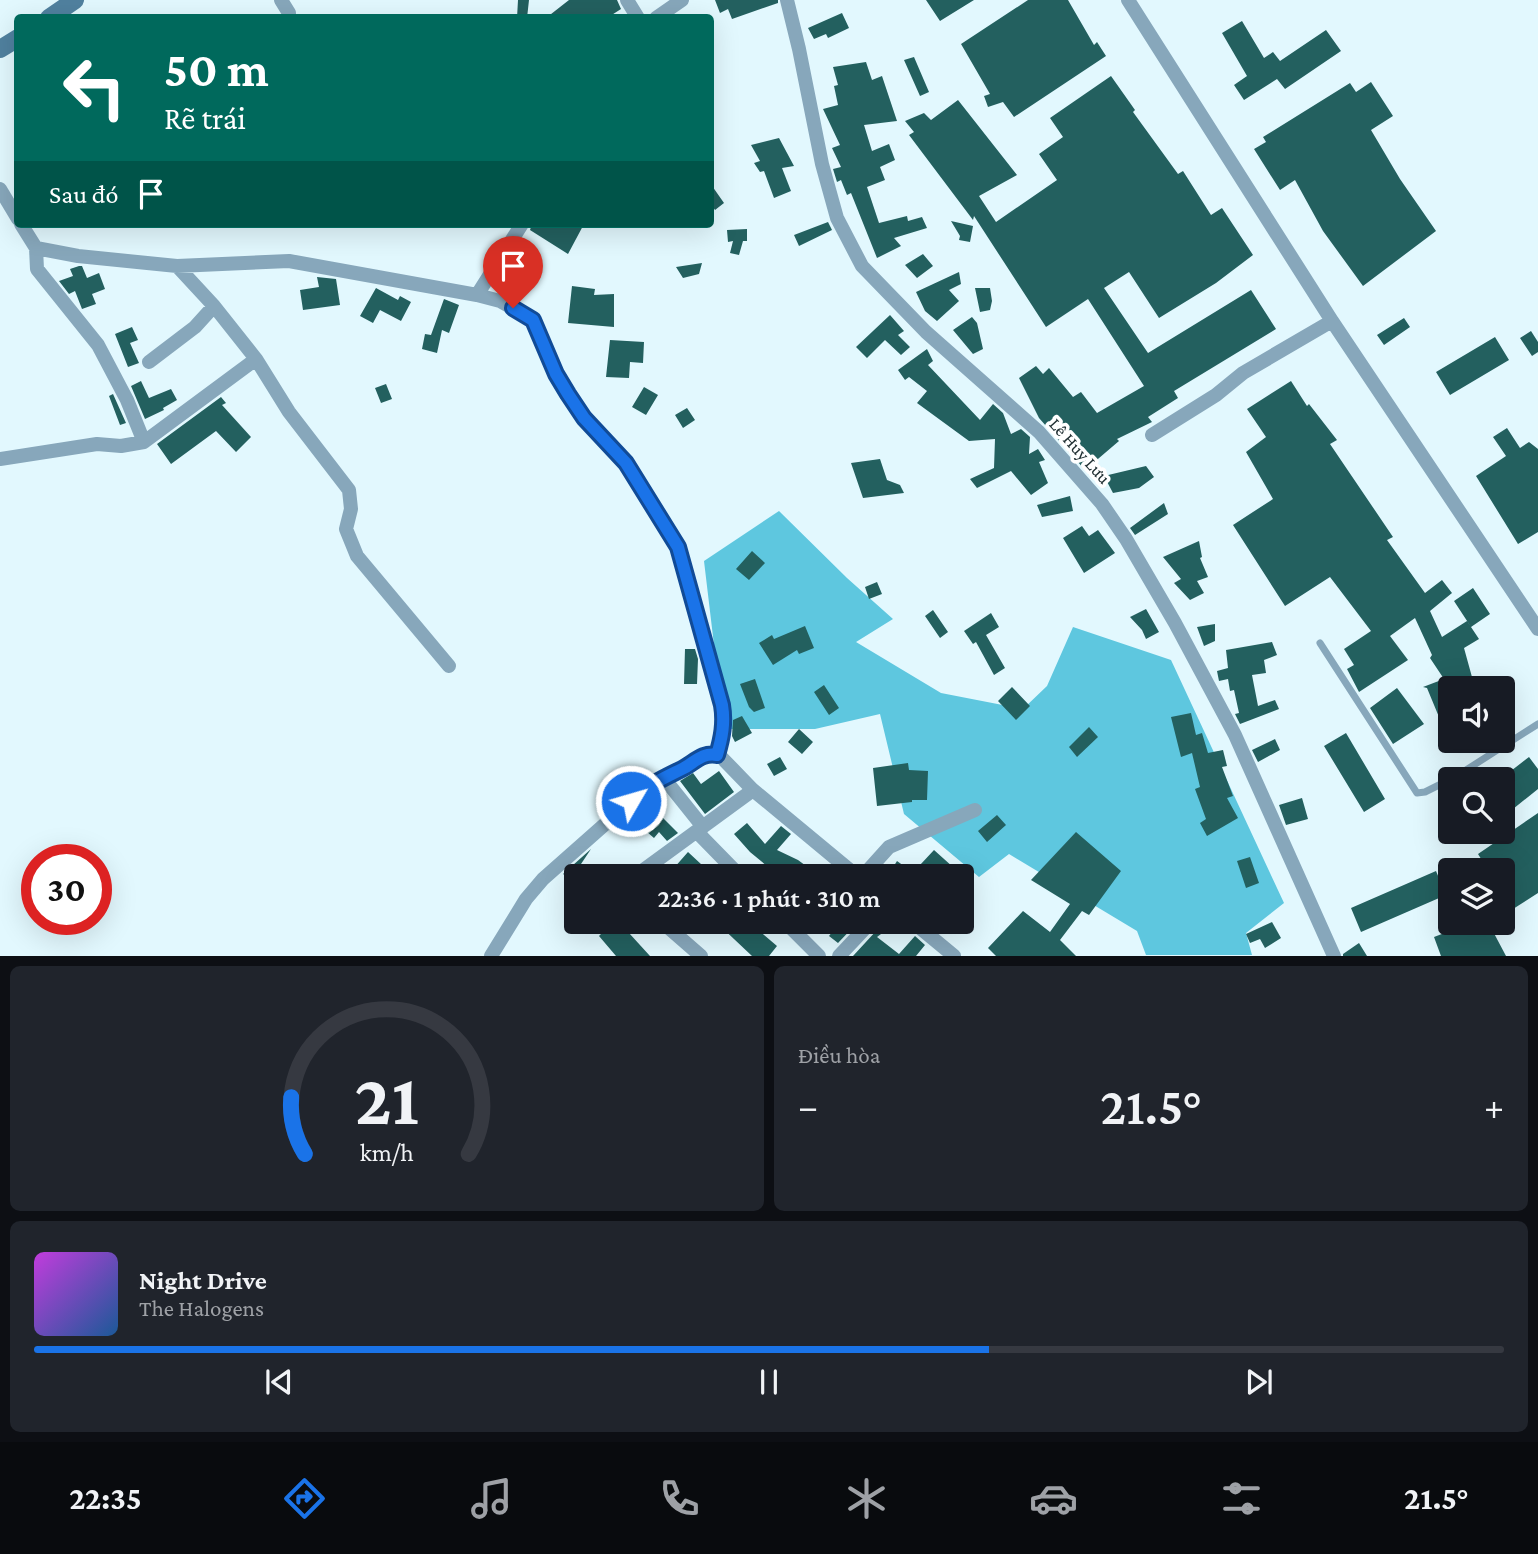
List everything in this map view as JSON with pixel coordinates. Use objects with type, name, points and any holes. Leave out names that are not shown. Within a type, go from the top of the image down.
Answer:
[{"type":"main road","points":[[55,14],[75,0]]},
{"type":"street","points":[[281,0],[289,13]]},
{"type":"street","points":[[662,14],[682,0]]},
{"type":"street","name":"Lê Huy Lưu","points":[[787,0],[822,164],[837,218],[862,266],[926,332],[1039,432],[1102,504],[1126,539],[1235,735],[1334,956]]},
{"type":"street","points":[[1128,0],[1332,321],[1538,629]]},
{"type":"street","points":[[0,189],[14,212]]},
{"type":"street","points":[[23,228],[36,248],[37,269],[97,345],[127,400],[144,442]]},
{"type":"street","points":[[477,295],[519,228]]},
{"type":"street","points":[[36,248],[79,256],[177,266],[289,261],[477,295],[500,301],[533,320],[556,374],[568,394],[584,418],[626,463],[678,547],[724,718],[717,755]]},
{"type":"street","points":[[177,266],[214,306],[256,359],[289,412],[349,490],[352,509],[346,529],[357,556],[449,666]]},
{"type":"street","points":[[149,362],[195,327],[214,306]]},
{"type":"street","points":[[1152,435],[1216,395],[1242,373],[1332,321]]},
{"type":"street","points":[[0,458],[97,444],[121,446],[144,442],[256,359]]},
{"type":"street","points":[[491,956],[526,899],[542,879],[647,787],[706,755],[717,755],[753,790],[844,864]]},
{"type":"street","points":[[663,777],[700,829],[730,864]]},
{"type":"street","points":[[652,864],[753,790]]},
{"type":"street","points":[[872,864],[889,848],[975,810]]},
{"type":"street","points":[[676,934],[701,956]]},
{"type":"street","points":[[797,934],[819,956]]},
{"type":"street","points":[[839,956],[860,934]]},
{"type":"street","points":[[927,934],[954,956]]},
{"type":"lane","points":[[1320,643],[1417,793],[1438,786]]},
{"type":"lane","points":[[1470,767],[1538,724]]},
{"type":"shaded area","points":[[779,511],[893,619],[856,642],[941,693],[1023,709],[1047,686],[1073,627],[1171,660],[1284,903],[1246,933],[1252,955],[1146,955],[1137,931],[1009,854],[979,877],[974,873],[974,864],[964,864],[904,814],[880,714],[815,729],[724,729],[704,561]]},
{"type":"building","points":[[518,0],[529,0],[527,14],[517,14]]},
{"type":"building","points":[[569,0],[617,0],[621,9],[613,14],[551,14]]},
{"type":"building","points":[[715,0],[778,0],[778,3],[732,19],[728,9],[720,13]]},
{"type":"building","points":[[926,0],[974,0],[940,21]]},
{"type":"building","points":[[1028,0],[1068,0],[1094,45],[1097,42],[1106,56],[1014,117],[1003,102],[988,107],[984,96],[990,94],[961,44]]},
{"type":"building","points":[[842,13],[849,28],[828,38],[826,34],[814,39],[808,28]]},
{"type":"building","points":[[1242,21],[1264,58],[1273,52],[1280,61],[1326,30],[1341,51],[1285,89],[1277,79],[1244,100],[1234,85],[1247,76],[1222,33]]},
{"type":"building","points":[[914,57],[929,92],[920,96],[904,60]]},
{"type":"building","points":[[866,62],[872,80],[882,76],[897,121],[864,125],[872,151],[889,144],[895,160],[880,167],[885,180],[867,187],[879,223],[907,216],[908,221],[922,217],[927,228],[894,238],[901,246],[877,258],[851,193],[847,195],[841,180],[837,182],[833,169],[841,167],[832,148],[840,145],[823,109],[838,105],[834,86],[838,85],[833,67]]},
{"type":"building","points":[[1111,76],[1135,110],[1133,112],[1178,174],[1183,171],[1211,215],[1222,208],[1253,255],[1216,283],[1159,318],[1129,272],[1104,288],[1148,353],[1251,290],[1276,329],[1174,391],[1178,398],[1148,417],[1152,422],[1117,439],[1119,441],[1085,470],[1039,418],[1019,378],[1036,366],[1043,374],[1049,368],[1073,397],[1081,392],[1097,413],[1144,386],[1088,299],[1046,327],[974,216],[973,220],[909,135],[914,132],[905,121],[924,113],[931,120],[958,100],[1017,175],[979,196],[996,222],[1057,180],[1039,154],[1063,137],[1050,118]]},
{"type":"building","points":[[1371,82],[1393,116],[1371,130],[1400,179],[1436,231],[1363,286],[1323,231],[1295,180],[1280,190],[1254,149],[1266,142],[1263,137],[1350,83],[1356,92]]},
{"type":"building","points":[[779,138],[794,166],[782,168],[791,191],[774,198],[764,171],[760,172],[754,163],[760,161],[751,145]]},
{"type":"building","points":[[714,189],[724,203],[714,209]]},
{"type":"building","points":[[951,221],[973,226],[970,242],[959,240],[960,236]]},
{"type":"building","points":[[828,222],[832,230],[799,246],[794,235]]},
{"type":"building","points":[[531,228],[582,228],[568,254]]},
{"type":"building","points":[[747,229],[747,241],[743,241],[739,255],[730,253],[733,241],[728,242],[727,230]]},
{"type":"building","points":[[923,254],[933,266],[917,278],[905,265]]},
{"type":"building","points":[[702,263],[699,274],[683,278],[676,267]]},
{"type":"building","points":[[82,266],[87,278],[99,273],[105,289],[92,294],[96,304],[82,309],[75,291],[69,294],[59,281],[73,276],[70,269]]},
{"type":"building","points":[[959,272],[961,284],[949,290],[959,301],[937,321],[925,311],[916,292]]},
{"type":"building","points":[[317,277],[336,279],[340,305],[303,310],[300,290],[319,287]]},
{"type":"building","points":[[572,286],[595,289],[594,295],[614,294],[614,327],[568,323]]},
{"type":"building","points":[[376,288],[398,300],[400,296],[411,302],[401,321],[380,310],[373,323],[360,316]]},
{"type":"building","points":[[975,288],[990,288],[990,310],[980,312]]},
{"type":"building","points":[[444,299],[459,305],[449,333],[442,330],[437,353],[422,349],[425,334],[431,335]]},
{"type":"building","points":[[890,315],[904,331],[898,335],[910,347],[901,355],[885,340],[867,358],[856,347]]},
{"type":"building","points":[[972,317],[977,323],[983,349],[973,354],[953,330]]},
{"type":"building","points":[[1404,318],[1410,327],[1384,345],[1377,335]]},
{"type":"building","points":[[132,327],[138,340],[130,343],[139,363],[128,367],[115,334]]},
{"type":"building","points":[[1531,331],[1538,342],[1538,352],[1532,356],[1520,338]]},
{"type":"building","points":[[1495,337],[1509,360],[1450,395],[1436,372]]},
{"type":"building","points":[[610,340],[644,342],[643,363],[630,362],[629,378],[606,377]]},
{"type":"building","points":[[927,349],[933,361],[928,365],[980,420],[993,404],[1003,413],[1011,434],[1021,429],[1030,437],[1029,454],[1038,449],[1045,460],[1039,462],[1048,483],[1031,495],[1011,471],[977,488],[970,479],[994,468],[995,439],[969,441],[917,403],[927,391],[909,377],[905,380],[898,370]]},
{"type":"building","points":[[141,381],[149,398],[171,389],[177,400],[145,419],[131,386]]},
{"type":"building","points":[[1291,381],[1307,406],[1309,404],[1337,440],[1330,444],[1393,537],[1387,540],[1425,593],[1442,580],[1452,593],[1430,611],[1442,637],[1467,621],[1479,639],[1464,648],[1472,676],[1442,676],[1430,658],[1432,655],[1415,618],[1390,636],[1408,660],[1359,692],[1347,669],[1354,665],[1344,649],[1371,631],[1330,577],[1285,606],[1233,525],[1273,499],[1246,452],[1266,437],[1247,409]]},
{"type":"building","points":[[386,384],[392,399],[381,403],[375,388]]},
{"type":"building","points":[[644,387],[658,395],[646,415],[632,407]]},
{"type":"building","points":[[113,394],[126,423],[120,425],[109,396]]},
{"type":"building","points":[[221,397],[226,403],[222,405],[251,437],[236,452],[216,431],[171,464],[157,444]]},
{"type":"building","points":[[687,408],[695,420],[683,428],[675,415]]},
{"type":"building","points":[[1507,428],[1520,448],[1529,442],[1538,449],[1538,532],[1518,544],[1476,476],[1506,456],[1493,437]]},
{"type":"building","points":[[880,459],[887,480],[900,485],[904,493],[863,498],[851,463]]},
{"type":"building","points":[[1146,466],[1154,477],[1139,488],[1113,493],[1104,476]]},
{"type":"building","points":[[1070,496],[1073,511],[1042,517],[1037,505]]},
{"type":"building","points":[[1164,503],[1168,514],[1135,535],[1130,528]]},
{"type":"building","points":[[1082,526],[1089,536],[1098,530],[1115,553],[1084,573],[1063,538]]},
{"type":"building","points":[[1199,541],[1200,558],[1208,577],[1197,581],[1204,593],[1190,600],[1174,583],[1181,579],[1163,557]]},
{"type":"building","points":[[752,551],[765,563],[749,580],[736,569]]},
{"type":"building","points":[[877,582],[882,594],[869,599],[865,587]]},
{"type":"building","points":[[1473,588],[1490,614],[1471,627],[1454,601]]},
{"type":"building","points":[[1146,609],[1159,632],[1146,639],[1130,617]]},
{"type":"building","points":[[933,610],[948,632],[940,638],[925,616]]},
{"type":"building","points":[[991,613],[999,627],[986,635],[1005,668],[994,675],[976,642],[973,644],[964,631]]},
{"type":"building","points":[[1215,624],[1215,641],[1204,646],[1197,627]]},
{"type":"building","points":[[805,626],[814,648],[799,654],[797,650],[773,665],[759,643],[772,635],[774,639]]},
{"type":"building","points":[[1272,642],[1277,655],[1264,660],[1266,673],[1252,675],[1258,706],[1275,700],[1279,709],[1240,724],[1235,714],[1239,713],[1234,690],[1230,691],[1228,679],[1219,681],[1217,671],[1228,668],[1226,650]]},
{"type":"building","points":[[685,649],[695,649],[698,659],[697,684],[684,684]]},
{"type":"building","points":[[755,679],[765,708],[754,712],[749,707],[740,684]]},
{"type":"building","points":[[1438,681],[1438,715],[1427,688],[1423,687]]},
{"type":"building","points":[[824,685],[839,708],[829,715],[814,692]]},
{"type":"building","points":[[1012,687],[1030,706],[1016,720],[998,701]]},
{"type":"building","points":[[1397,688],[1424,724],[1393,744],[1370,708]]},
{"type":"building","points":[[1191,713],[1196,735],[1202,733],[1208,753],[1223,750],[1227,766],[1222,767],[1233,796],[1227,798],[1238,818],[1207,836],[1200,823],[1206,819],[1195,789],[1200,787],[1192,753],[1181,757],[1171,717]]},
{"type":"building","points":[[742,716],[752,733],[735,742],[732,736],[733,720]]},
{"type":"building","points":[[1089,727],[1098,737],[1077,757],[1069,747]]},
{"type":"building","points":[[799,729],[813,742],[802,754],[788,742]]},
{"type":"building","points":[[1346,733],[1385,799],[1364,812],[1324,746]]},
{"type":"building","points":[[1275,739],[1280,750],[1258,762],[1252,750]]},
{"type":"building","points":[[780,757],[787,769],[774,776],[767,764]]},
{"type":"building","points":[[1529,757],[1538,769],[1538,789],[1515,807],[1515,768]]},
{"type":"building","points":[[908,763],[909,770],[928,771],[927,800],[877,806],[873,768]]},
{"type":"building","points":[[719,771],[734,792],[705,814],[680,781],[693,773],[701,784]]},
{"type":"building","points":[[1302,798],[1308,819],[1286,825],[1279,805]]},
{"type":"building","points":[[647,802],[678,833],[667,841],[659,832],[654,838],[628,819]]},
{"type":"building","points":[[1538,813],[1538,893],[1515,908],[1515,858],[1480,858],[1478,854],[1493,844],[1515,844],[1515,829]]},
{"type":"building","points":[[997,815],[1006,825],[987,842],[978,831]]},
{"type":"building","points":[[747,823],[765,844],[781,826],[791,834],[777,850],[803,864],[765,864],[734,834]]},
{"type":"building","points":[[1076,832],[1121,871],[1089,915],[1082,911],[1060,940],[1076,956],[996,956],[988,948],[1023,911],[1050,932],[1070,904],[1031,880]]},
{"type":"building","points":[[591,849],[581,864],[574,864]]},
{"type":"building","points":[[934,850],[950,864],[921,864]]},
{"type":"building","points":[[688,852],[701,864],[677,864]]},
{"type":"building","points":[[1250,857],[1259,883],[1246,888],[1237,861]]},
{"type":"building","points":[[1436,871],[1438,876],[1438,898],[1361,932],[1351,908]]},
{"type":"building","points":[[1272,922],[1281,938],[1265,948],[1260,939],[1250,943],[1246,934]]},
{"type":"building","points":[[630,934],[650,956],[616,956],[599,936]]},
{"type":"building","points":[[729,934],[763,934],[777,946],[769,956],[752,956]]},
{"type":"building","points":[[831,934],[847,934],[838,943],[829,936]]},
{"type":"building","points":[[873,934],[881,934],[877,937],[899,954],[915,936],[925,945],[916,956],[853,956]]},
{"type":"building","points":[[1495,935],[1506,956],[1441,956],[1434,937]]},
{"type":"building","points":[[1359,943],[1367,956],[1343,956],[1343,954]]},
{"type":"route","points":[[513,308],[533,320],[556,374],[568,394],[584,418],[626,463],[678,547],[722,705],[723,733],[717,755],[698,758],[684,769],[654,782],[631,801]]}]
